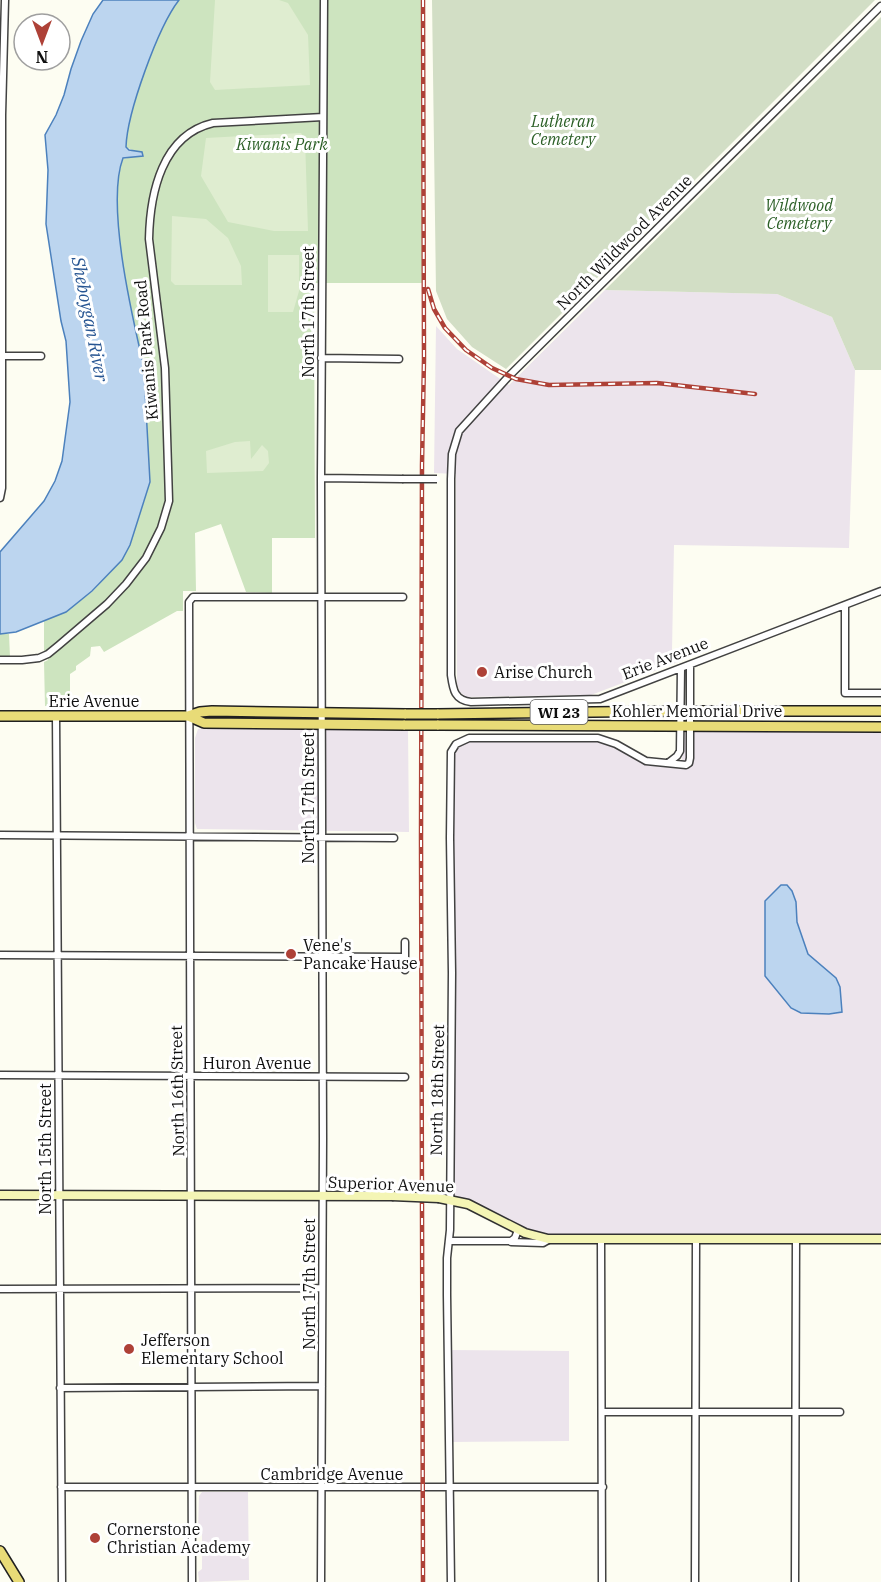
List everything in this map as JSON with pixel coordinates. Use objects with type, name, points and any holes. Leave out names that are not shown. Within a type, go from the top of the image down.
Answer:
[{"type":"main road","name":"Erie Avenue","points":[[188,717],[200,712],[212,711],[406,714]]},
{"type":"main road","name":"Kohler Memorial Drive","points":[[406,714],[881,711]]},
{"type":"main road","name":"Erie Avenue","points":[[0,716],[188,717],[204,723],[405,725]]},
{"type":"main road","name":"Kohler Memorial Drive","points":[[405,725],[881,727]]},
{"type":"main road","points":[[1,1553],[19,1582]]},
{"type":"street","points":[[0,498],[2,488],[1,115],[5,0]]},
{"type":"street","name":"North 17th Street","points":[[321,1582],[321,358],[324,0]]},
{"type":"street","name":"North Wildwood Avenue","points":[[451,479],[454,442],[459,431],[469,419],[609,276],[881,6]]},
{"type":"street","name":"Kiwanis Park Road","points":[[0,660],[39,658],[59,645],[107,604],[126,584],[146,558],[161,528],[169,501],[165,379],[149,225],[158,182],[170,152],[188,133],[213,123],[323,117]]},
{"type":"street","points":[[1,356],[41,356]]},
{"type":"street","points":[[321,358],[399,359]]},
{"type":"street","points":[[321,478],[451,479]]},
{"type":"street","name":"Erie Avenue","points":[[451,479],[451,675],[454,692],[460,698],[471,702],[589,700],[611,696],[881,591]]},
{"type":"street","name":"North 16th Street","points":[[192,1582],[188,717],[190,599],[193,597],[321,598]]},
{"type":"street","points":[[321,598],[403,597]]},
{"type":"street","points":[[845,605],[845,693],[881,693]]},
{"type":"street","points":[[667,764],[679,753],[685,726],[690,665]]},
{"type":"street","points":[[667,764],[689,763],[681,669]]},
{"type":"street","name":"North 15th Street","points":[[56,716],[62,1582]]},
{"type":"street","name":"North 18th Street","points":[[451,1582],[447,1258],[450,1199],[452,973],[450,760],[452,751],[456,744],[469,738],[598,738],[615,744],[642,760],[667,764]]},
{"type":"street","points":[[0,835],[394,838]]},
{"type":"street","points":[[405,942],[405,970]]},
{"type":"street","points":[[0,956],[405,957]]},
{"type":"street","name":"Huron Avenue","points":[[0,1075],[405,1077]]},
{"type":"street","name":"Superior Avenue","points":[[0,1195],[439,1198],[475,1207],[518,1230],[549,1239],[881,1239]]},
{"type":"street","points":[[498,1242],[513,1240],[518,1230]]},
{"type":"street","points":[[449,1241],[543,1243],[549,1239]]},
{"type":"street","points":[[695,1582],[696,1239]]},
{"type":"street","points":[[795,1582],[796,1239]]},
{"type":"street","points":[[601,1240],[602,1582]]},
{"type":"street","points":[[0,1289],[322,1288]]},
{"type":"street","points":[[60,1388],[322,1386]]},
{"type":"street","points":[[603,1412],[840,1412]]},
{"type":"street","name":"Cambridge Avenue","points":[[61,1487],[603,1487]]},
{"type":"shaded area","points":[[605,290],[777,294],[832,317],[855,370],[849,548],[674,545],[672,650],[678,662],[591,695],[466,697],[460,692],[457,684],[456,474],[434,473],[436,326],[457,349],[509,385]]},
{"type":"shaded area","points":[[680,726],[881,727],[881,1239],[548,1239],[450,1199],[450,759],[460,741],[598,738],[641,759],[682,762]]},
{"type":"shaded area","points":[[208,727],[408,729],[409,832],[197,829],[195,823],[195,738],[198,729]]},
{"type":"shaded area","points":[[447,1350],[569,1351],[569,1441],[449,1442]]},
{"type":"shaded area","points":[[202,1492],[248,1492],[249,1580],[199,1582],[198,1572],[202,1569],[202,1533],[198,1531],[199,1496]]},
{"type":"green space","name":"Kiwanis Park","points":[[179,0],[421,0],[423,283],[314,283],[315,538],[272,538],[272,593],[246,592],[221,524],[195,533],[196,591],[183,591],[183,611],[177,611],[104,652],[100,646],[91,647],[90,656],[76,666],[76,670],[70,674],[70,706],[45,706],[44,662],[48,660],[44,651],[44,620],[66,612],[93,591],[122,560],[130,545],[150,482],[144,372],[149,365],[142,359],[122,258],[117,202],[118,179],[123,159],[143,155],[126,147],[132,113],[153,49]]},
{"type":"green space","points":[[215,0],[279,0],[288,3],[308,35],[310,85],[215,90],[210,82]]},
{"type":"green space","name":"Lutheran Cemetery","points":[[432,0],[875,0],[506,369],[472,347],[447,319],[436,291]]},
{"type":"green space","name":"Wildwood Cemetery","points":[[881,17],[881,370],[855,370],[832,317],[777,294],[605,290]]},
{"type":"green space","points":[[301,133],[305,139],[308,231],[274,231],[228,222],[201,176],[206,138]]},
{"type":"green space","points":[[172,216],[206,219],[228,238],[241,266],[242,285],[175,285],[171,281]]},
{"type":"green space","points":[[268,255],[299,255],[299,291],[293,312],[268,312]]},
{"type":"green space","points":[[250,441],[251,459],[262,445],[268,451],[269,463],[263,471],[207,473],[206,451],[235,442]]},
{"type":"green space","points":[[0,634],[9,634],[10,657],[0,657]]},
{"type":"water","name":"Sheboygan River","points":[[103,0],[179,0],[153,49],[132,113],[126,147],[129,150],[142,152],[143,156],[123,158],[118,178],[117,202],[122,257],[142,359],[149,365],[144,372],[150,482],[130,545],[122,560],[92,591],[66,612],[16,632],[0,634],[0,552],[44,501],[55,481],[62,461],[70,402],[66,341],[46,224],[48,170],[45,135],[64,95],[81,41],[93,14]]},
{"type":"water","points":[[781,885],[787,885],[792,891],[796,902],[797,922],[808,954],[836,978],[840,987],[842,1012],[801,1013],[791,1008],[765,976],[765,901]]},
{"type":"railway","points":[[423,0],[424,359],[421,838],[423,1582]]},
{"type":"railway","points":[[428,289],[434,309],[445,328],[466,350],[492,368],[516,379],[549,385],[657,383],[755,394]]},
{"type":"place","name":"Arise Church","points":[[482,672]]},
{"type":"place","name":"Vene's Pancake Hause","points":[[291,954]]},
{"type":"place","name":"Jefferson Elementary School","points":[[129,1349]]},
{"type":"place","name":"Cornerstone Christian Academy","points":[[95,1538]]}]
